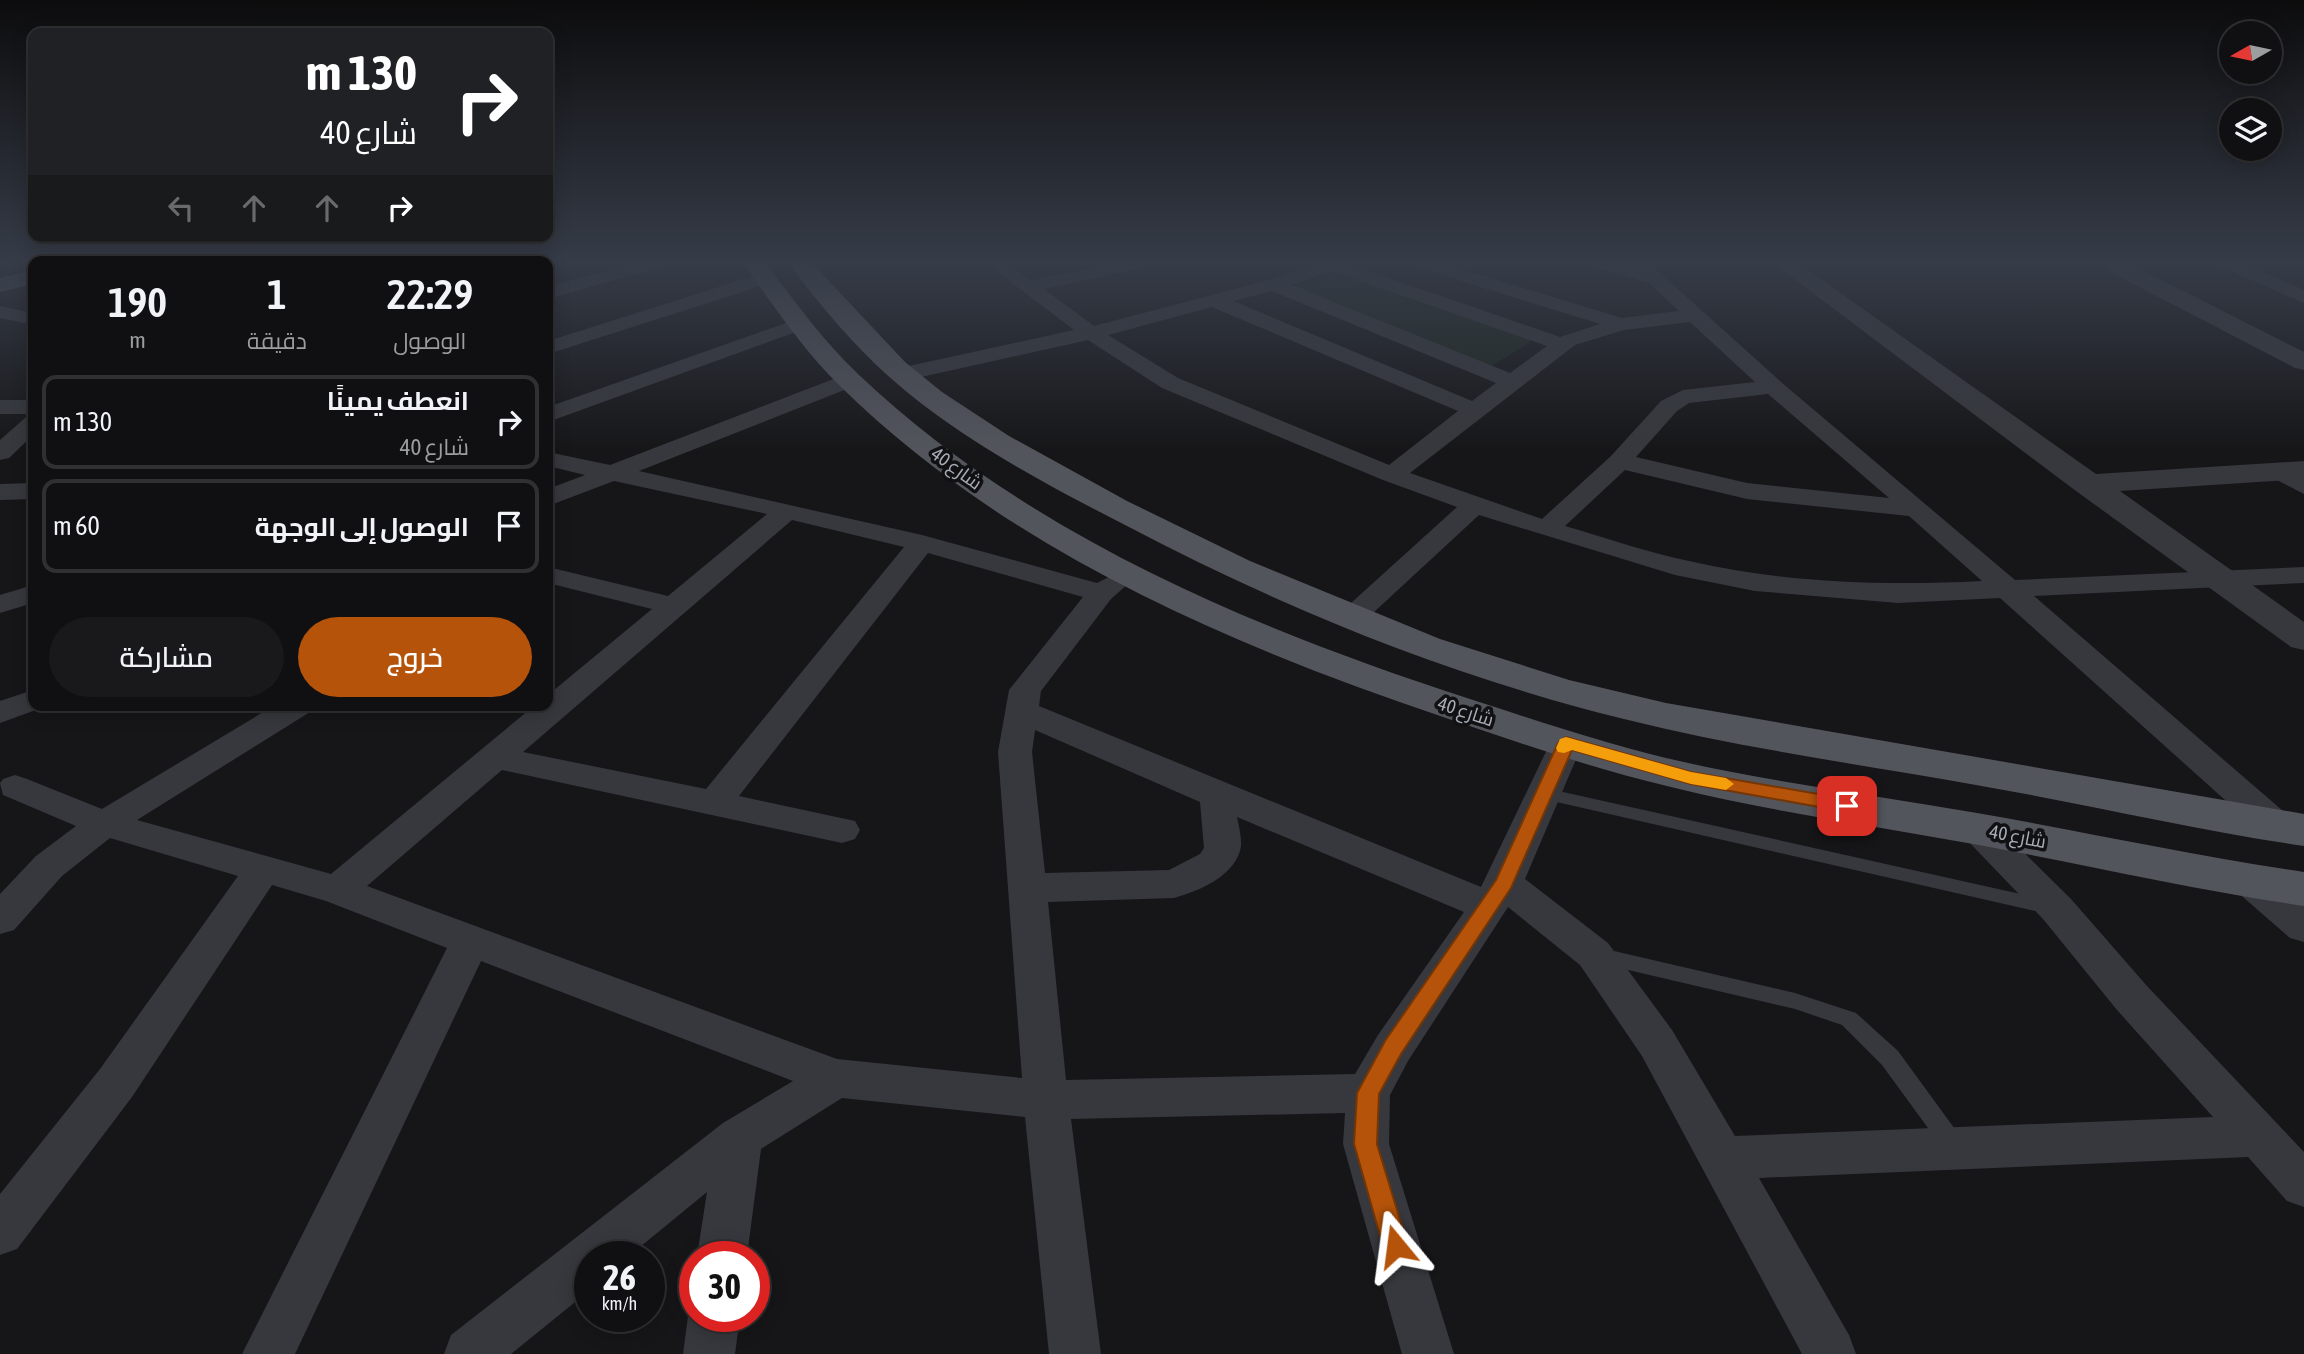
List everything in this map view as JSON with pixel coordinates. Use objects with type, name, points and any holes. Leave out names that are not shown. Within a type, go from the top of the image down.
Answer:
[{"type":"main road","name":"شارع 40","points":[[802,326],[849,380],[912,433],[1113,584],[1201,612],[1409,693],[1566,743],[1691,778],[2249,881],[2304,888]]},
{"type":"main road","points":[[853,326],[934,400],[1027,460],[1152,527],[1393,637],[1542,685],[1727,729],[1979,771],[2291,828]]},
{"type":"main road","points":[[912,433],[943,429],[962,418]]},
{"type":"main road","points":[[951,463],[972,449],[1004,445]]},
{"type":"street","points":[[553,346],[607,326]]},
{"type":"street","points":[[553,413],[794,326]]},
{"type":"street","points":[[1082,326],[1170,383],[1392,475],[1546,529],[1685,569],[1755,582],[1898,594],[2009,591],[2304,575]]},
{"type":"street","points":[[903,374],[1117,326]]},
{"type":"street","points":[[1275,326],[1474,410]]},
{"type":"street","points":[[1375,326],[1512,382]]},
{"type":"street","points":[[1510,326],[1563,345]]},
{"type":"street","points":[[1392,475],[1474,410],[1563,345],[1615,326]]},
{"type":"street","points":[[1709,326],[1773,387],[2009,591],[2291,828]]},
{"type":"street","points":[[1871,326],[2304,639]]},
{"type":"street","points":[[2234,326],[2304,362]]},
{"type":"street","points":[[553,496],[849,380]]},
{"type":"street","points":[[1546,529],[1620,461],[1669,406],[1683,397],[1773,387]]},
{"type":"street","points":[[0,407],[28,407]]},
{"type":"street","points":[[0,453],[28,428]]},
{"type":"street","points":[[553,460],[1113,584],[1025,690],[1015,752],[1046,1100],[1076,1354]]},
{"type":"street","points":[[1620,461],[1747,491],[1917,509]]},
{"type":"street","points":[[2087,484],[2296,476]]},
{"type":"street","points":[[0,492],[28,491]]},
{"type":"street","points":[[1350,619],[1475,505]]},
{"type":"street","points":[[553,706],[787,511]]},
{"type":"street","points":[[714,803],[922,543]]},
{"type":"street","points":[[553,576],[671,605]]},
{"type":"street","points":[[0,604],[28,596]]},
{"type":"street","points":[[0,713],[28,702]]},
{"type":"street","points":[[0,919],[48,866],[104,824],[289,711]]},
{"type":"street","points":[[337,890],[547,711]]},
{"type":"street","points":[[1021,712],[1217,795],[1497,894],[1594,954],[1657,1043],[1830,1354]]},
{"type":"street","points":[[1428,1354],[1366,1144],[1368,1093],[1393,1048],[1497,894],[1566,743]]},
{"type":"street","points":[[493,757],[842,830]]},
{"type":"street","points":[[15,788],[104,824],[337,890],[836,1078],[1046,1100],[1368,1093]]},
{"type":"street","points":[[1028,888],[1174,884],[1200,873],[1213,864],[1223,849],[1217,795]]},
{"type":"street","points":[[1978,829],[2057,909],[2132,998],[2304,1185]]},
{"type":"street","points":[[0,1232],[116,1083],[262,870]]},
{"type":"street","points":[[2249,881],[2304,927]]},
{"type":"street","points":[[268,1354],[470,941]]},
{"type":"street","points":[[610,1241],[739,1138],[836,1078]]},
{"type":"street","points":[[1723,1158],[2257,1136]]},
{"type":"street","points":[[724,1241],[739,1138]]},
{"type":"street","points":[[470,1354],[574,1270]]},
{"type":"street","points":[[709,1354],[712,1332]]},
{"type":"lane","points":[[1545,794],[2057,909]]},
{"type":"lane","points":[[1594,954],[1795,1001],[1849,1018],[1890,1058],[1956,1148]]},
{"type":"shaded area","points":[[1387,326],[1494,326],[1533,340],[1490,367]]},
{"type":"slow traffic","points":[[1564,748],[1566,743],[1691,778],[1726,784]]},
{"type":"route","points":[[1396,1246],[1366,1144],[1368,1093],[1393,1048],[1504,883],[1566,743],[1691,778],[1847,806]]}]
